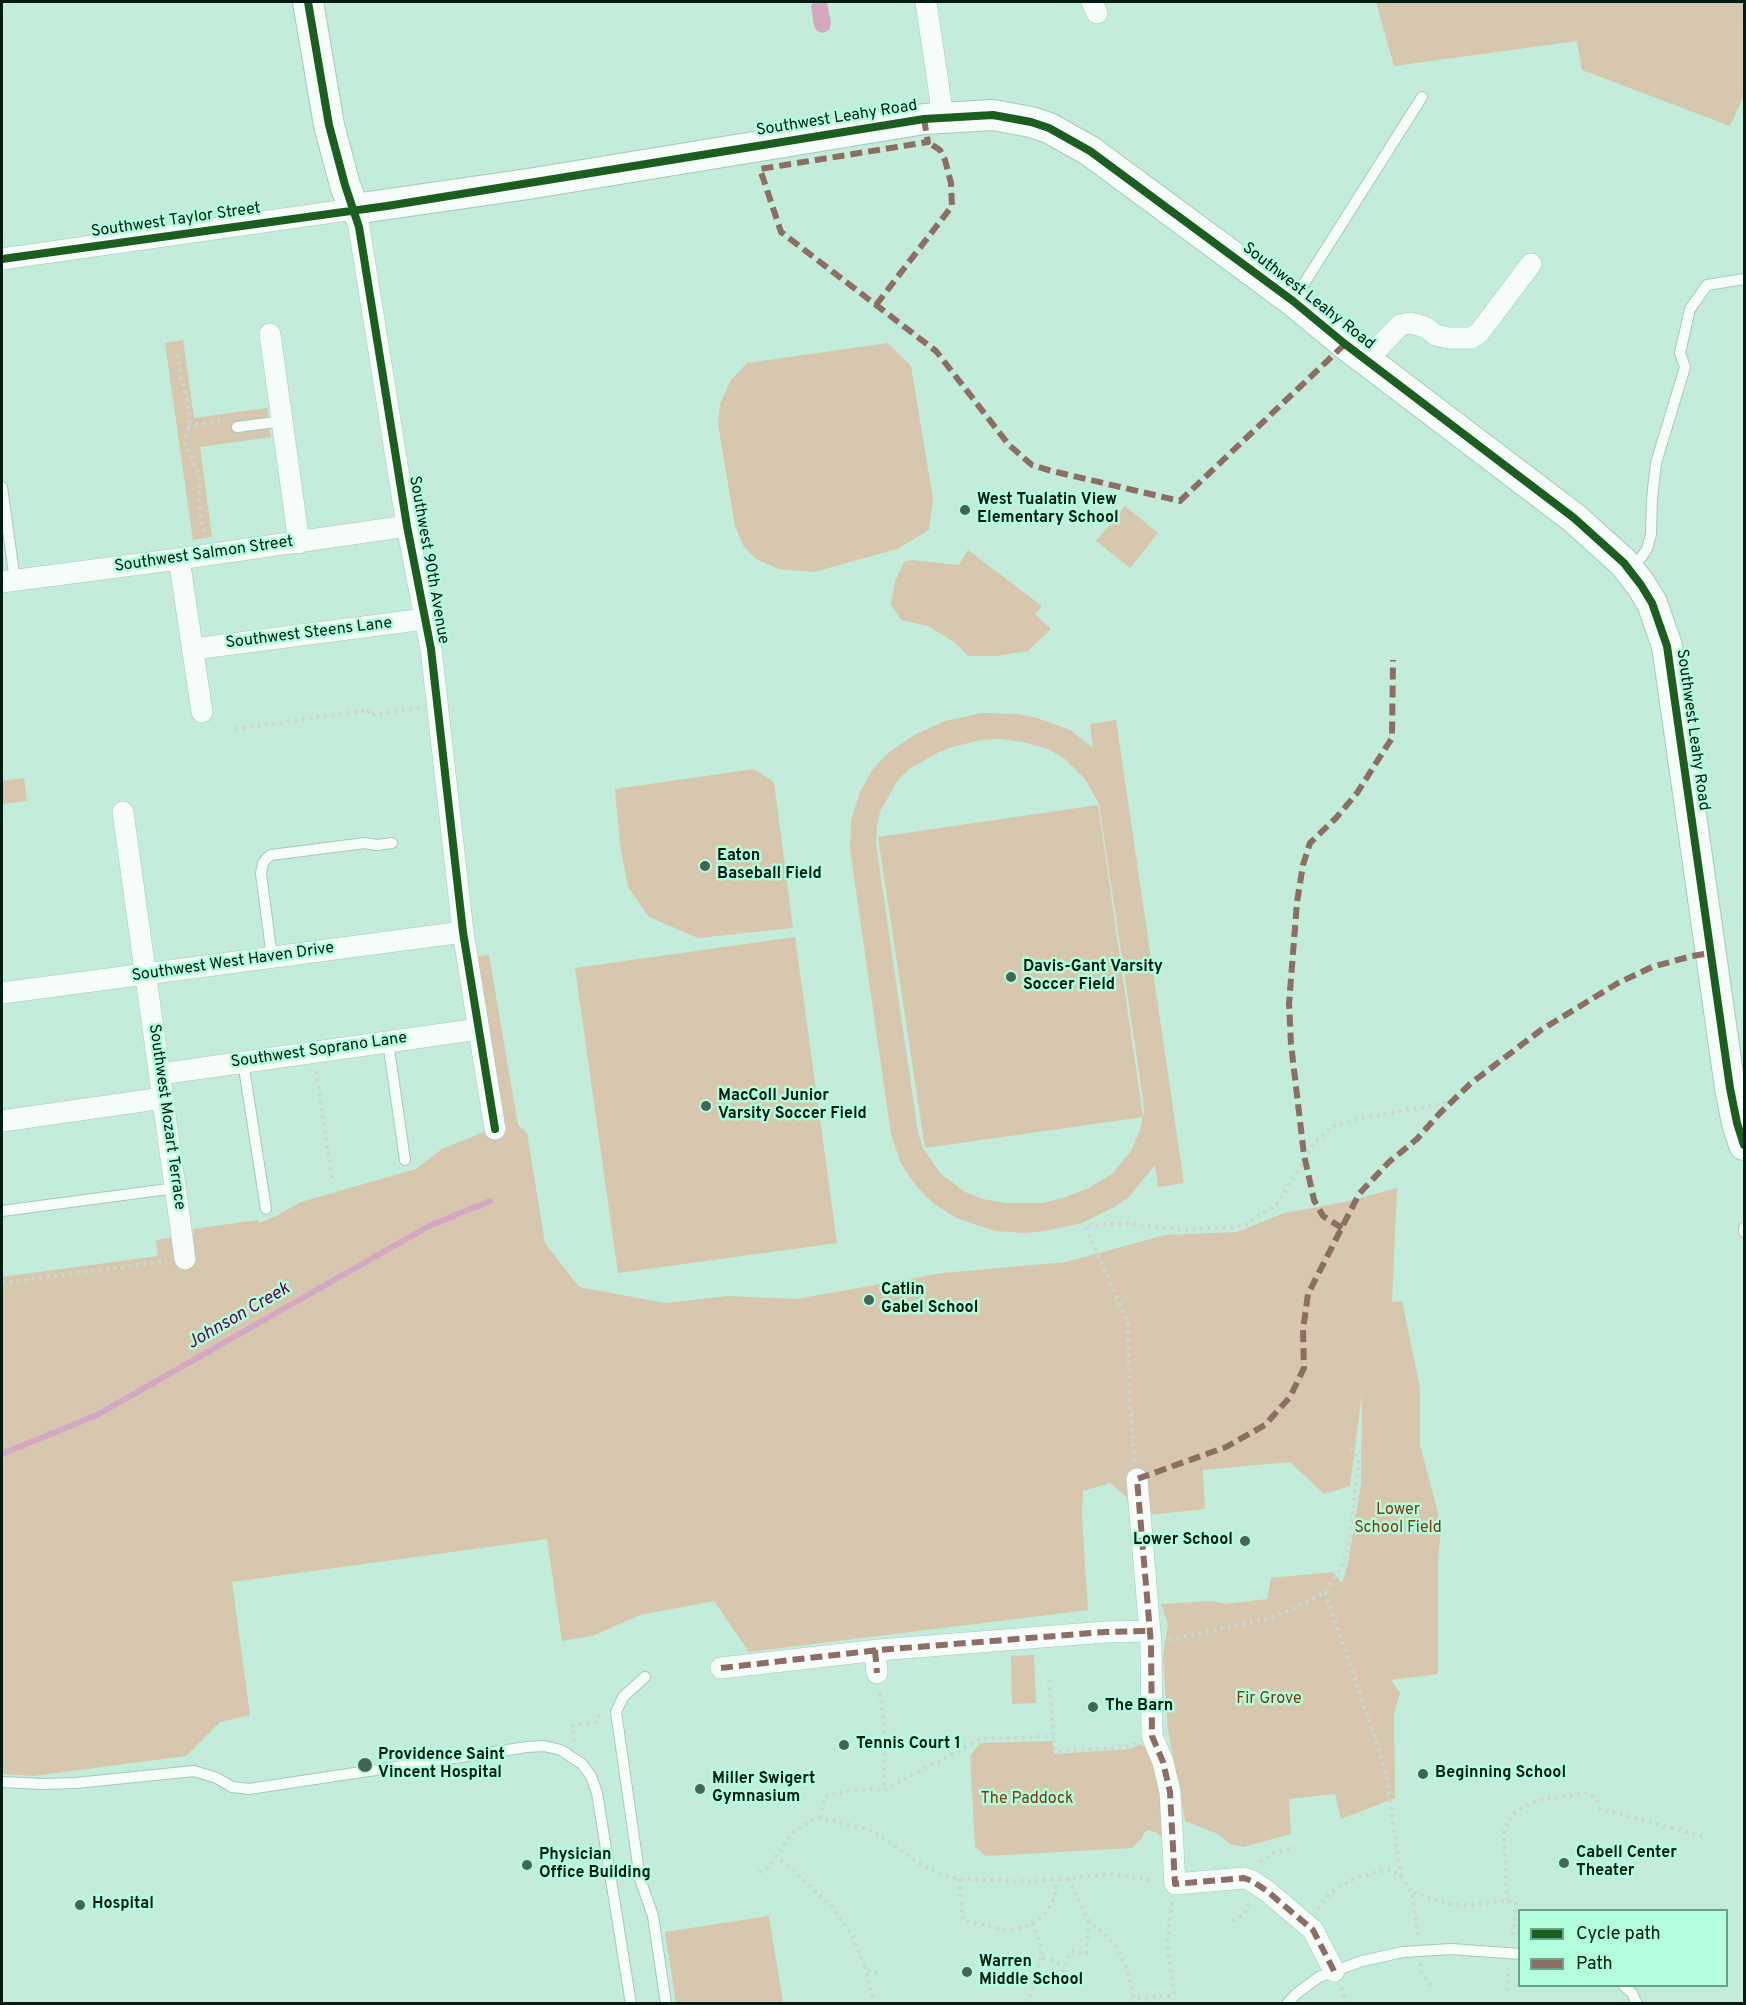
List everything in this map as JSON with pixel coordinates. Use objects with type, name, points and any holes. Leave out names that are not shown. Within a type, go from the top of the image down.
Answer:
[{"type":"street","name":"Southwest 90th Avenue","points":[[308,2],[329,125],[359,227],[407,526],[431,649],[464,932],[495,1129]]},
{"type":"street","points":[[926,2],[943,117]]},
{"type":"street","name":"Southwest Leahy Road","points":[[354,209],[528,184],[943,117],[993,115],[1031,122],[1049,128],[1090,151],[1293,301],[1574,518],[1607,545],[1631,571],[1652,603],[1667,646],[1730,1088],[1744,1145]]},
{"type":"street","name":"Southwest Taylor Street","points":[[2,259],[354,209]]},
{"type":"street","points":[[1367,360],[1400,325],[1411,323],[1425,327],[1436,335],[1449,338],[1471,338],[1479,333],[1532,264]]},
{"type":"street","points":[[270,334],[299,543]]},
{"type":"street","name":"Southwest Salmon Street","points":[[8,582],[299,543],[407,526]]},
{"type":"street","points":[[179,559],[202,712]]},
{"type":"street","name":"Southwest Steens Lane","points":[[193,649],[425,619]]},
{"type":"street","name":"Southwest Mozart Terrace","points":[[123,812],[186,1259]]},
{"type":"street","name":"Southwest West Haven Drive","points":[[2,993],[464,932]]},
{"type":"street","name":"Southwest Soprano Lane","points":[[160,1074],[479,1029]]},
{"type":"street","points":[[2,1121],[163,1098]]},
{"type":"street","points":[[1137,1479],[1150,1638],[1152,1736],[1163,1762],[1170,1792],[1175,1884],[1244,1878],[1251,1881],[1267,1891],[1313,1930],[1334,1971]]},
{"type":"street","points":[[721,1668],[875,1650],[1105,1632],[1150,1638]]},
{"type":"street","points":[[875,1650],[876,1682]]},
{"type":"lane","points":[[1293,301],[1422,97]]},
{"type":"lane","points":[[1631,571],[1647,549],[1651,534],[1656,463],[1684,367],[1680,353],[1690,309],[1707,285],[1744,279]]},
{"type":"lane","points":[[237,427],[283,421]]},
{"type":"lane","points":[[2,487],[8,582]]},
{"type":"lane","points":[[273,957],[261,874],[263,863],[267,858],[271,855],[365,843],[377,845],[392,843]]},
{"type":"lane","points":[[388,1042],[405,1160]]},
{"type":"lane","points":[[243,1062],[266,1209]]},
{"type":"lane","points":[[2,1211],[176,1188]]},
{"type":"lane","points":[[645,1677],[622,1697],[616,1712],[640,1879],[653,1916],[666,2004]]},
{"type":"lane","points":[[2,1782],[76,1783],[194,1771],[205,1773],[232,1787],[249,1789],[527,1747],[544,1746],[561,1750],[582,1764],[591,1776],[597,1793],[631,2004]]},
{"type":"lane","points":[[1287,2004],[1296,1994],[1319,1977],[1362,1961],[1402,1952],[1451,1948],[1515,1953]]},
{"type":"lane","points":[[1628,1989],[1637,2004]]},
{"type":"path","points":[[178,354],[190,419],[185,443],[200,478],[200,516],[208,555]]},
{"type":"path","points":[[188,426],[228,420],[237,427]]},
{"type":"path","points":[[235,729],[368,710],[369,715],[437,705]]},
{"type":"path","points":[[314,1052],[332,1179]]},
{"type":"path","points":[[1137,1479],[1130,1408],[1128,1323],[1085,1226],[1123,1223],[1185,1230],[1243,1226],[1276,1206],[1315,1142],[1334,1126],[1357,1119],[1451,1102]]},
{"type":"path","points":[[2,1282],[186,1259]]},
{"type":"path","points":[[1150,1638],[1266,1619],[1295,1608],[1325,1592],[1342,1566],[1348,1549],[1359,1460],[1350,1448]]},
{"type":"path","points":[[1325,1592],[1376,1737],[1386,1774],[1401,1876],[1412,1893],[1421,1972],[1431,1988]]},
{"type":"path","points":[[1049,1680],[1055,1751],[1113,1748],[1130,1746],[1137,1742]]},
{"type":"path","points":[[876,1682],[876,1695],[880,1695],[885,1734],[884,1790]]},
{"type":"path","points":[[582,1764],[590,1756],[575,1743],[572,1726],[596,1722],[599,1718],[601,1703],[622,1697]]},
{"type":"path","points":[[821,1818],[824,1797],[840,1792],[884,1790],[980,1739],[1054,1736]]},
{"type":"path","points":[[1507,1901],[1504,1831],[1512,1815],[1539,1800],[1586,1793],[1597,1799],[1600,1809],[1702,1836]]},
{"type":"path","points":[[759,1872],[768,1868],[793,1832],[811,1820],[821,1818],[873,1831],[920,1864],[937,1873],[959,1879],[992,1882],[1056,1880],[1110,1874],[1175,1884],[1167,1943],[1174,1996],[1134,1998]]},
{"type":"path","points":[[1251,1881],[1253,1870],[1262,1860],[1270,1854],[1295,1847]]},
{"type":"path","points":[[775,1855],[832,1907],[850,1932],[865,1966],[874,2004]]},
{"type":"path","points":[[1313,1930],[1315,1915],[1321,1904],[1331,1893],[1355,1878],[1390,1870],[1401,1876]]},
{"type":"path","points":[[959,1879],[963,1920],[1011,1930],[1026,1926],[1044,1915],[1055,1898],[1056,1880]]},
{"type":"path","points":[[1068,1879],[1089,1921],[1116,1947],[1127,1969],[1134,1998],[1131,2004]]},
{"type":"path","points":[[1412,1893],[1451,1904],[1516,1902],[1513,1931]]},
{"type":"path","points":[[1060,1979],[1071,1951],[1086,1954],[1089,1921]]},
{"type":"path","points":[[1028,2004],[1041,1958],[1041,1946],[1032,1923]]},
{"type":"path","points":[[1507,1991],[1515,1953]]},
{"type":"path","points":[[1041,1958],[1065,1965]]},
{"type":"path","points":[[865,1966],[871,1972],[883,1974]]},
{"type":"path","points":[[1149,2004],[1150,1997]]},
{"type":"path","points":[[1164,1997],[1165,2004]]},
{"type":"green space","points":[[1376,2],[1744,2],[1744,95],[1730,126],[1582,70],[1577,41],[1394,66]]},
{"type":"green space","points":[[183,340],[194,418],[267,408],[271,437],[200,447],[212,537],[193,540],[165,343]]},
{"type":"green space","points":[[888,343],[911,366],[933,499],[929,530],[897,549],[814,572],[779,569],[756,559],[744,547],[735,526],[718,424],[720,404],[731,380],[747,363]]},
{"type":"green space","points":[[1125,506],[1158,533],[1130,568],[1096,541]]},
{"type":"green space","points":[[968,550],[1042,606],[1035,614],[1051,629],[1028,651],[996,656],[968,656],[954,642],[928,626],[901,620],[891,604],[895,582],[904,562],[911,560],[959,565]]},
{"type":"green space","points":[[982,713],[1018,714],[1070,730],[1093,748],[1090,724],[1116,720],[1184,1183],[1158,1187],[1155,1165],[1129,1197],[1082,1223],[1025,1233],[995,1231],[956,1218],[934,1204],[917,1187],[901,1164],[891,1134],[850,849],[851,820],[860,792],[873,769],[888,753],[914,735],[945,721]],"holes":[[[1000,739],[1048,749],[1065,759],[1085,779],[1099,804],[1144,1111],[1140,1130],[1131,1151],[1112,1174],[1087,1189],[1043,1203],[1005,1203],[983,1199],[965,1192],[940,1173],[923,1148],[918,1133],[876,844],[880,812],[897,781],[909,769],[939,752],[981,740]]]},
{"type":"green space","name":"Eaton Baseball Field","points":[[754,769],[774,782],[793,928],[698,938],[649,917],[628,887],[620,845],[615,789]]},
{"type":"green space","points":[[24,778],[27,801],[2,804],[2,781]]},
{"type":"green space","name":"Davis-Gant Varsity Soccer Field","points":[[1098,805],[1143,1117],[925,1148],[878,837]]},
{"type":"green space","name":"MacColl Junior Varsity Soccer Field","points":[[795,937],[837,1243],[618,1273],[575,968]]},
{"type":"green space","points":[[489,955],[518,1125],[527,1133],[545,1243],[579,1287],[665,1303],[728,1296],[796,1299],[943,1273],[1066,1262],[1165,1235],[1237,1232],[1284,1213],[1345,1202],[1397,1188],[1392,1302],[1402,1301],[1420,1388],[1420,1445],[1441,1531],[1438,1561],[1438,1674],[1391,1680],[1400,1693],[1394,1714],[1395,1798],[1341,1819],[1335,1794],[1289,1799],[1291,1834],[1243,1847],[1230,1844],[1218,1834],[1185,1821],[1168,1730],[1163,1656],[1168,1624],[1161,1604],[1212,1601],[1225,1604],[1267,1599],[1271,1578],[1333,1572],[1342,1583],[1348,1564],[1361,1484],[1362,1394],[1350,1486],[1324,1494],[1290,1462],[1203,1470],[1205,1509],[1148,1515],[1110,1483],[1083,1491],[1082,1517],[1088,1610],[749,1652],[714,1601],[640,1615],[592,1636],[562,1641],[547,1539],[232,1582],[250,1715],[220,1722],[186,1756],[33,1776],[2,1774],[2,1277],[158,1256],[156,1240],[194,1234],[193,1229],[258,1220],[259,1223],[301,1202],[416,1169],[442,1149],[496,1127],[472,957]]},
{"type":"green space","points":[[1034,1655],[1036,1703],[1012,1704],[1011,1656]]},
{"type":"green space","name":"The Paddock","points":[[1052,1741],[1054,1754],[1130,1749],[1140,1744],[1148,1749],[1160,1778],[1165,1839],[1148,1830],[1132,1848],[986,1856],[975,1847],[970,1756],[980,1743]]},
{"type":"green space","points":[[769,1916],[783,2003],[676,2003],[665,1932]]},
{"type":"shaded area","points":[[814,2],[827,3],[831,23],[829,30],[823,33],[817,31],[814,26],[811,6]]},
{"type":"waterway","name":"Johnson Creek","points":[[2,1454],[97,1415],[429,1226],[490,1201]]},
{"type":"marked path","points":[[924,119],[928,142],[760,169],[781,232],[936,351],[1009,445],[1032,465],[1180,501],[1345,344]]},
{"type":"marked path","points":[[876,305],[952,206],[951,183],[945,160],[940,150],[928,142]]},
{"type":"marked path","points":[[1342,1228],[1323,1216],[1314,1200],[1304,1155],[1291,1044],[1289,1004],[1297,902],[1303,865],[1310,843],[1336,818],[1357,793],[1392,738],[1393,660]]},
{"type":"marked path","points":[[1334,1971],[1313,1930],[1252,1881],[1244,1878],[1175,1884],[1170,1792],[1163,1762],[1152,1736],[1151,1644],[1137,1479],[1226,1447],[1265,1425],[1290,1397],[1304,1368],[1303,1330],[1308,1294],[1359,1194],[1470,1084],[1541,1030],[1618,983],[1652,967],[1711,953]]},
{"type":"marked path","points":[[721,1668],[879,1650],[1105,1632],[1150,1631]]},
{"type":"marked path","points":[[875,1650],[877,1673]]},
{"type":"cycle path","points":[[308,2],[329,125],[359,227],[407,526],[431,649],[463,932],[495,1129]]},
{"type":"cycle path","points":[[2,259],[387,206],[924,119],[993,115],[1049,128],[1090,151],[1293,301],[1345,344],[1574,518],[1624,563],[1641,585],[1652,603],[1667,646],[1730,1088],[1744,1145]]},
{"type":"place","name":"West Tualatin View Elementary School","points":[[965,510]]},
{"type":"place","name":"Eaton Baseball Field","points":[[705,866]]},
{"type":"place","name":"Davis-Gant Varsity Soccer Field","points":[[1011,977]]},
{"type":"place","name":"MacColl Junior Varsity Soccer Field","points":[[706,1106]]},
{"type":"place","name":"Catlin Gabel School","points":[[869,1300]]},
{"type":"place","name":"Lower School","points":[[1245,1541]]},
{"type":"place","name":"The Barn","points":[[1093,1707]]},
{"type":"place","name":"Tennis Court 1","points":[[844,1745]]},
{"type":"place","name":"Providence Saint Vincent Hospital","points":[[365,1765]]},
{"type":"place","name":"Beginning School","points":[[1423,1774]]},
{"type":"place","name":"Miller Swigert Gymnasium","points":[[700,1789]]},
{"type":"place","name":"Cabell Center Theater","points":[[1564,1863]]},
{"type":"place","name":"Physician Office Building","points":[[527,1865]]},
{"type":"place","name":"Hospital","points":[[80,1905]]},
{"type":"place","name":"Warren Middle School","points":[[967,1972]]},
{"type":"park label","name":"Lower School Field","points":[[1398,1520]]},
{"type":"park label","name":"Fir Grove","points":[[1269,1700]]}]
